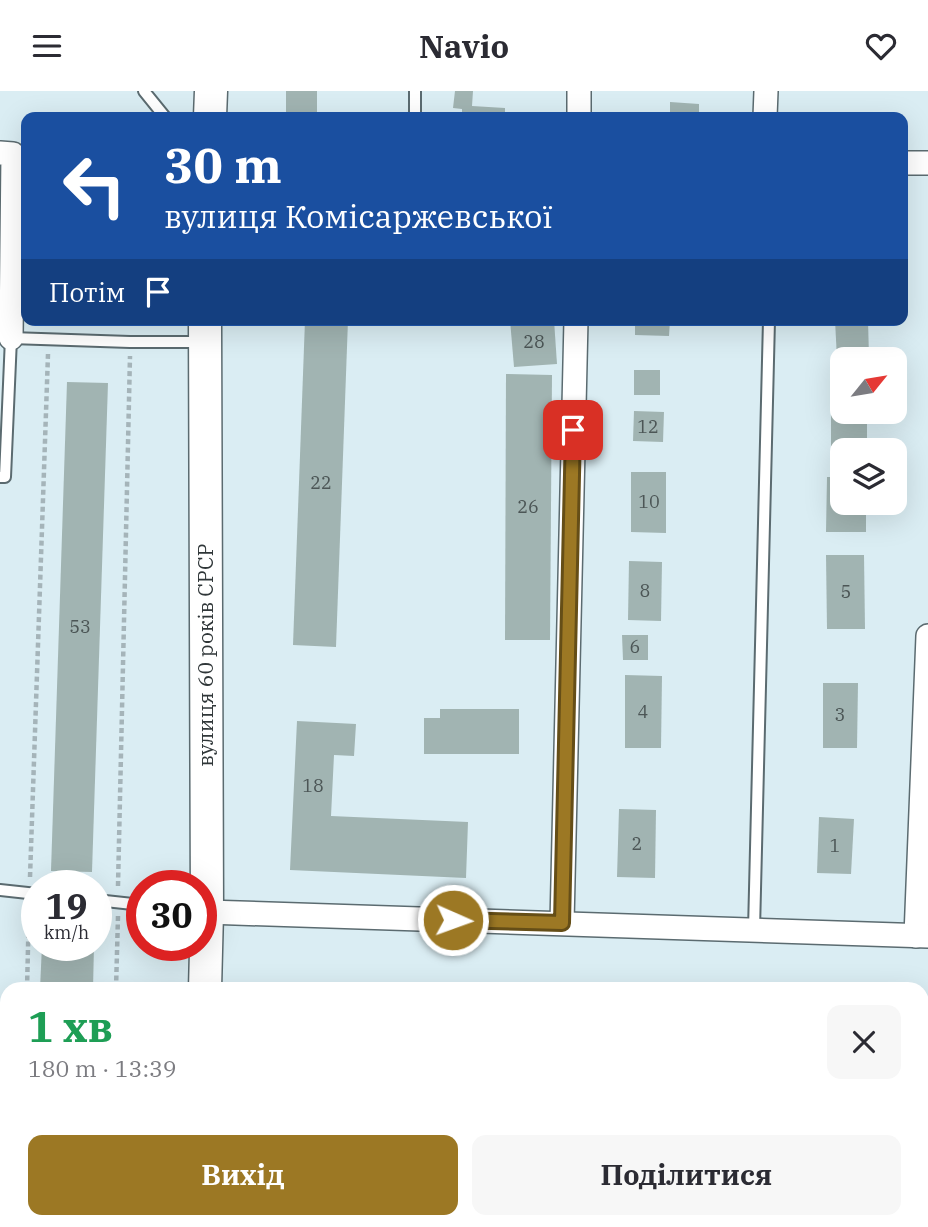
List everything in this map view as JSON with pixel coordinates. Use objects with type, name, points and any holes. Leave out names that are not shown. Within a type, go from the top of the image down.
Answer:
[{"type":"street","points":[[210,112],[211,91]]},
{"type":"street","points":[[579,91],[579,112]]},
{"type":"street","points":[[765,112],[766,91]]},
{"type":"street","points":[[0,153],[13,153],[11,338]]},
{"type":"street","points":[[908,163],[928,163]]},
{"type":"street","points":[[562,923],[576,326]]},
{"type":"street","name":"вулиця 60 років СРСР","points":[[204,870],[205,331]]},
{"type":"street","points":[[217,912],[922,936],[928,636]]},
{"type":"street","name":"вулиця 60 років СРСР","points":[[205,961],[205,982]]},
{"type":"lane","points":[[144,91],[161,112]]},
{"type":"lane","points":[[415,91],[415,112]]},
{"type":"lane","points":[[754,930],[769,326]]},
{"type":"lane","points":[[0,477],[5,477],[11,338],[130,342],[205,331]]},
{"type":"lane","points":[[0,890],[21,892]]},
{"type":"lane","points":[[112,901],[126,903]]},
{"type":"path","points":[[34,870],[48,339]]},
{"type":"path","points":[[116,982],[130,342]]},
{"type":"path","points":[[27,982],[29,961]]},
{"type":"building","points":[[286,91],[317,91],[317,112],[286,112]]},
{"type":"building","points":[[455,91],[473,91],[472,106],[505,108],[505,112],[462,112],[462,109],[453,108]]},
{"type":"building","points":[[670,102],[699,104],[699,112],[670,112]]},
{"type":"building","points":[[305,326],[348,326],[336,647],[293,645]]},
{"type":"building","points":[[511,326],[554,326],[557,364],[514,367]]},
{"type":"building","points":[[635,326],[670,326],[669,336],[635,335]]},
{"type":"building","points":[[835,326],[868,326],[869,347],[836,347]]},
{"type":"building","points":[[634,370],[660,370],[660,395],[634,395]]},
{"type":"building","points":[[506,374],[552,375],[550,640],[505,640]]},
{"type":"building","points":[[67,382],[108,383],[92,870],[51,870]]},
{"type":"building","points":[[634,411],[664,412],[663,442],[633,441]]},
{"type":"building","points":[[831,424],[867,424],[867,438],[831,438]]},
{"type":"building","points":[[631,472],[666,472],[666,533],[631,532]]},
{"type":"building","points":[[827,477],[830,477],[830,515],[866,515],[866,532],[826,532]]},
{"type":"building","points":[[826,555],[864,555],[865,629],[827,629]]},
{"type":"building","points":[[629,561],[662,562],[661,621],[628,620]]},
{"type":"building","points":[[622,635],[648,635],[648,660],[623,660]]},
{"type":"building","points":[[625,675],[662,676],[661,748],[625,748]]},
{"type":"building","points":[[823,683],[858,683],[857,748],[823,748]]},
{"type":"building","points":[[440,709],[519,709],[519,754],[424,754],[424,718],[440,718]]},
{"type":"building","points":[[297,721],[356,724],[354,756],[334,755],[331,816],[468,822],[466,878],[290,870]]},
{"type":"building","points":[[619,809],[656,810],[655,878],[617,877]]},
{"type":"building","points":[[819,817],[854,819],[851,874],[817,873]]},
{"type":"building","points":[[41,961],[94,961],[93,982],[40,982]]},
{"type":"route","points":[[453,920],[562,923],[573,430]]}]
